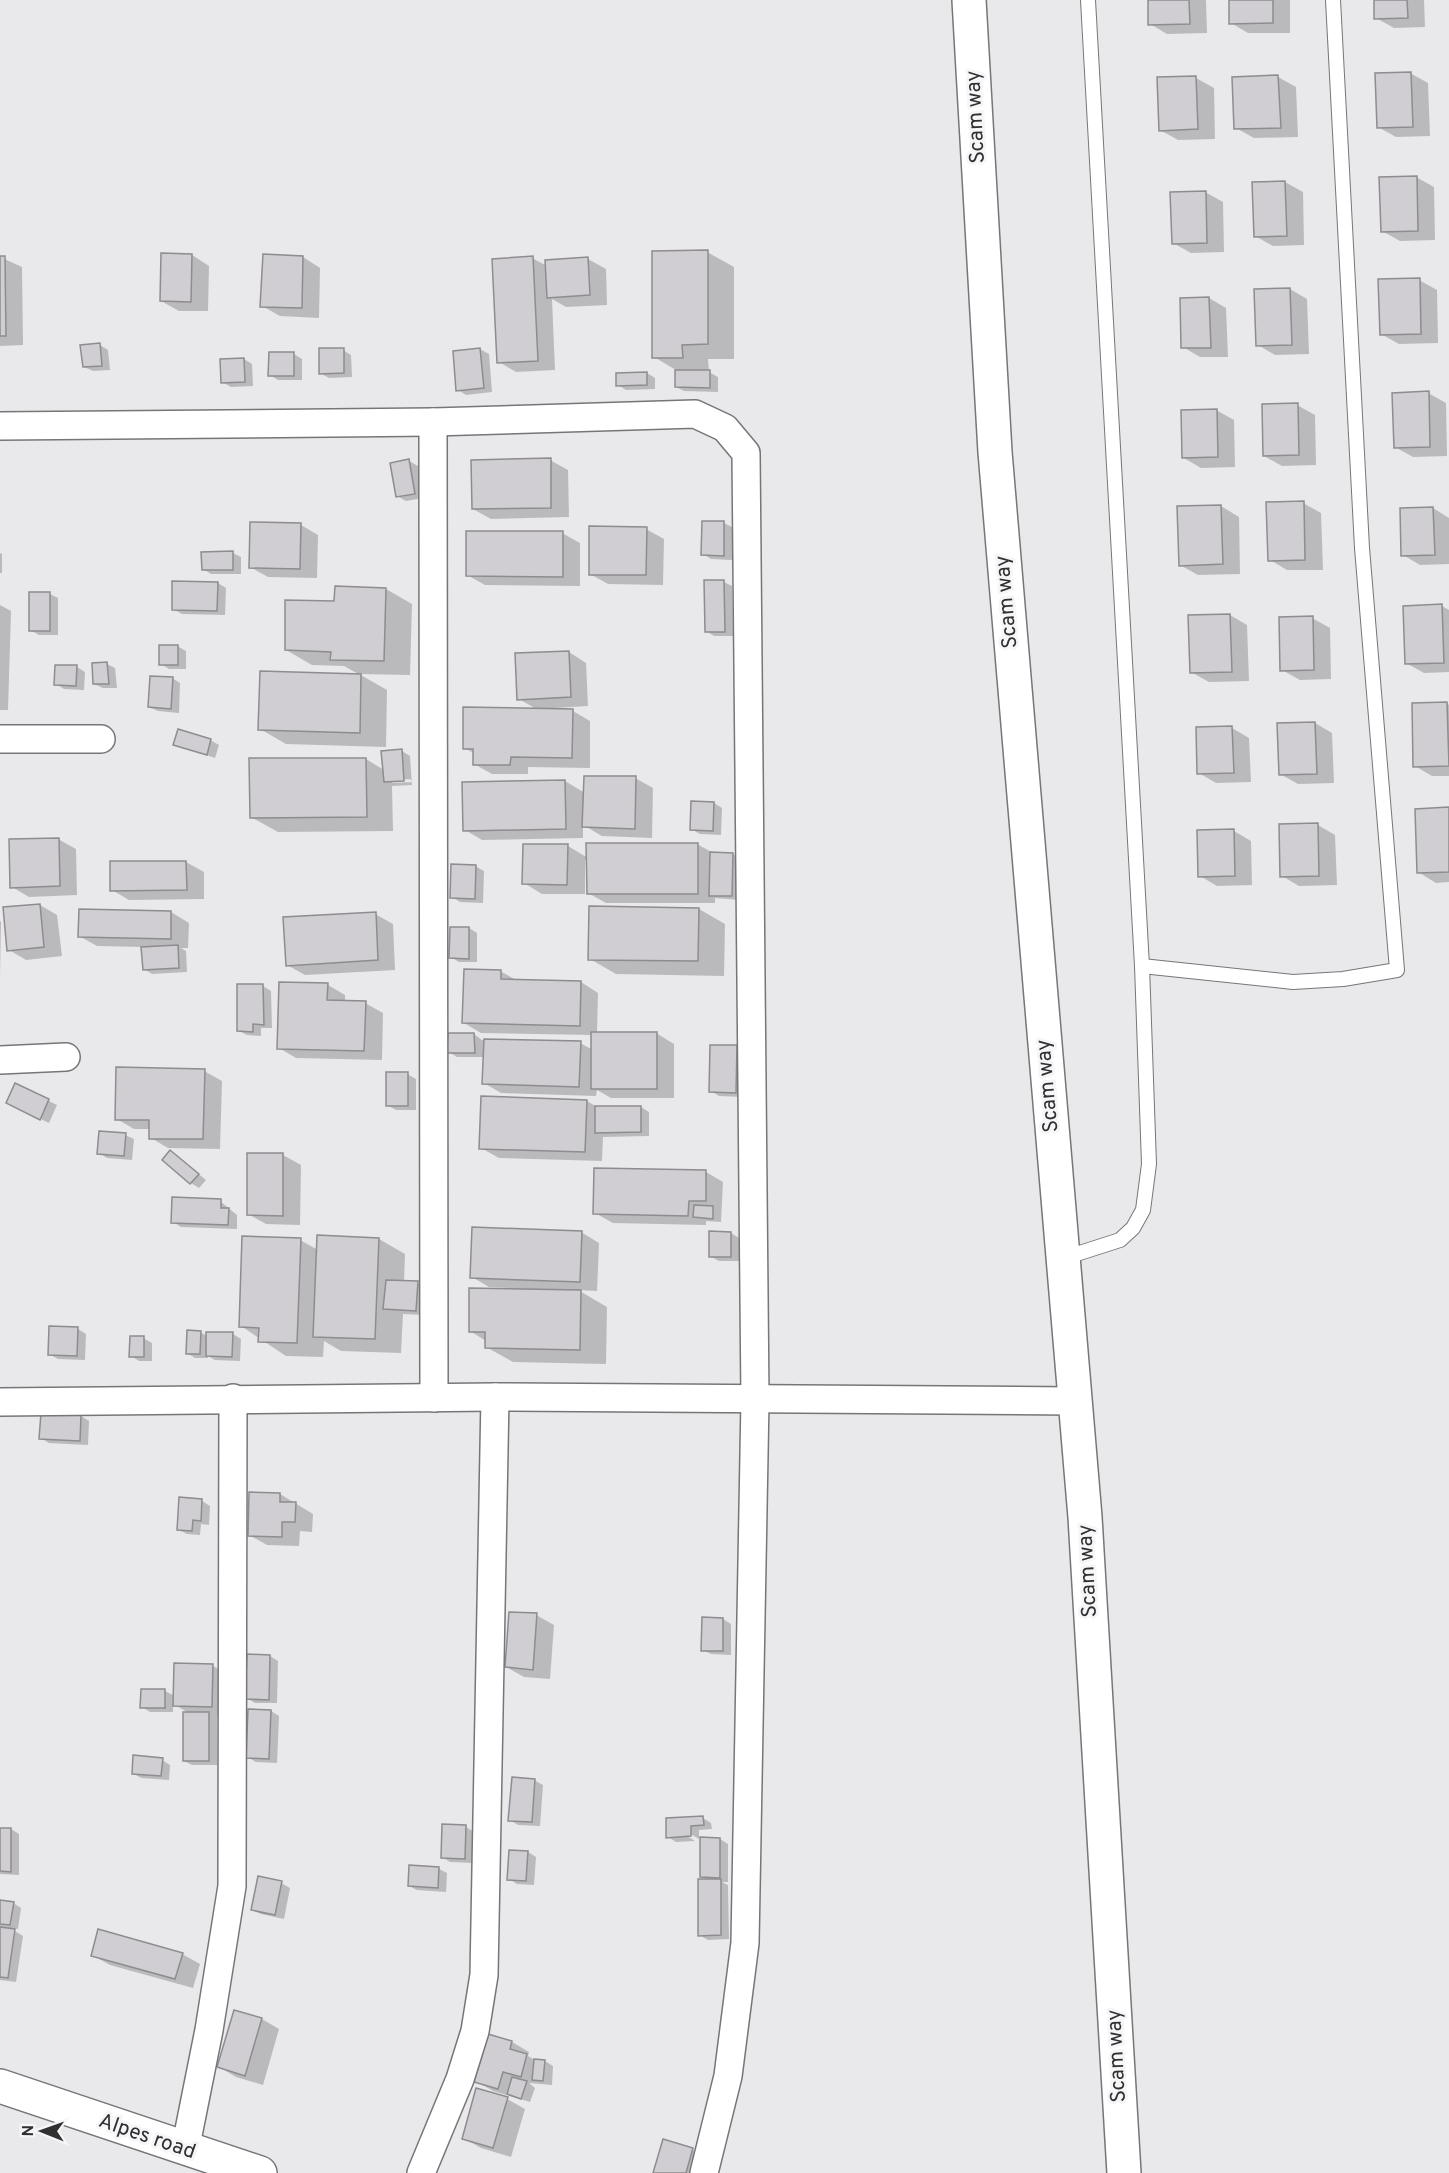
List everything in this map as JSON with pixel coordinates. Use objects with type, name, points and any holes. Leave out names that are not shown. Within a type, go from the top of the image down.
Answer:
[{"type":"street","name":"Scam way","points":[[969,0],[994,452],[1085,1517],[1124,2173]]},
{"type":"street","points":[[0,426],[433,422],[695,414],[725,428],[746,453],[755,1400],[745,1943],[728,2076],[704,2173]]},
{"type":"street","points":[[433,422],[434,1398]]},
{"type":"street","points":[[0,739],[101,739]]},
{"type":"street","points":[[0,1060],[66,1057]]},
{"type":"street","points":[[421,2173],[460,2079],[475,2031],[484,1975],[495,1397]]},
{"type":"street","points":[[0,1402],[495,1397],[1074,1401]]},
{"type":"street","points":[[185,2150],[209,2030],[232,1886],[233,1398]]},
{"type":"street","name":"Alpes road","points":[[0,2086],[185,2150],[260,2173]]},
{"type":"lane","points":[[1062,1258],[1120,1240],[1133,1228],[1143,1210],[1149,1164],[1142,966],[1088,0]]},
{"type":"lane","points":[[1142,966],[1293,982],[1343,979],[1397,970],[1362,548],[1333,0]]},
{"type":"building","points":[[1148,0],[1189,0],[1190,24],[1148,25]]},
{"type":"building","points":[[1229,0],[1273,0],[1273,23],[1229,24]]},
{"type":"building","points":[[1374,0],[1407,0],[1408,18],[1374,19]]},
{"type":"building","points":[[1411,72],[1413,127],[1377,128],[1375,73]]},
{"type":"building","points":[[1278,75],[1281,128],[1234,129],[1232,77]]},
{"type":"building","points":[[1196,76],[1198,129],[1159,131],[1157,77]]},
{"type":"building","points":[[1417,176],[1418,231],[1381,232],[1379,177]]},
{"type":"building","points":[[1285,181],[1287,236],[1254,237],[1252,182]]},
{"type":"building","points":[[1206,191],[1207,243],[1172,244],[1170,192]]},
{"type":"building","points":[[708,250],[708,344],[682,345],[683,358],[652,358],[652,251]]},
{"type":"building","points":[[161,253],[192,254],[191,302],[160,301]]},
{"type":"building","points":[[263,254],[303,256],[302,308],[260,307]]},
{"type":"building","points":[[0,256],[5,256],[6,336],[0,336]]},
{"type":"building","points":[[533,256],[538,361],[497,363],[492,259]]},
{"type":"building","points":[[588,257],[590,295],[547,298],[545,260]]},
{"type":"building","points":[[1420,278],[1421,334],[1380,335],[1378,279]]},
{"type":"building","points":[[1290,288],[1292,345],[1256,346],[1254,289]]},
{"type":"building","points":[[1209,297],[1211,348],[1181,348],[1180,298]]},
{"type":"building","points":[[100,343],[102,366],[83,367],[80,345]]},
{"type":"building","points":[[319,348],[344,348],[344,373],[319,374]]},
{"type":"building","points":[[480,348],[484,388],[456,391],[453,351]]},
{"type":"building","points":[[269,352],[294,352],[294,376],[268,376]]},
{"type":"building","points":[[244,358],[245,382],[221,383],[220,359]]},
{"type":"building","points":[[675,370],[710,370],[710,388],[675,387]]},
{"type":"building","points":[[647,372],[647,385],[616,386],[616,373]]},
{"type":"building","points":[[1429,391],[1430,447],[1394,448],[1392,393]]},
{"type":"building","points":[[1298,403],[1299,455],[1263,456],[1262,404]]},
{"type":"building","points":[[1217,409],[1218,457],[1182,458],[1181,410]]},
{"type":"building","points":[[551,458],[551,508],[472,509],[471,460]]},
{"type":"building","points":[[409,459],[415,494],[396,497],[390,463]]},
{"type":"building","points":[[1304,501],[1305,560],[1268,561],[1266,502]]},
{"type":"building","points":[[1221,505],[1223,564],[1179,566],[1177,506]]},
{"type":"building","points":[[1433,507],[1435,555],[1401,556],[1400,508]]},
{"type":"building","points":[[702,521],[724,521],[724,556],[701,555]]},
{"type":"building","points":[[250,522],[301,523],[300,569],[249,568]]},
{"type":"building","points":[[589,526],[647,527],[646,575],[589,575]]},
{"type":"building","points":[[466,531],[563,531],[563,577],[466,576]]},
{"type":"building","points":[[233,551],[233,570],[202,570],[201,552]]},
{"type":"building","points":[[704,580],[724,580],[725,632],[705,632]]},
{"type":"building","points":[[172,581],[218,582],[217,611],[172,610]]},
{"type":"building","points":[[335,586],[386,588],[384,661],[330,660],[331,652],[285,650],[285,600],[334,601]]},
{"type":"building","points":[[29,592],[50,592],[50,631],[29,631]]},
{"type":"building","points":[[1442,604],[1444,663],[1405,664],[1403,606]]},
{"type":"building","points":[[1230,614],[1232,672],[1190,673],[1188,615]]},
{"type":"building","points":[[1313,616],[1314,670],[1280,671],[1279,617]]},
{"type":"building","points":[[159,645],[178,645],[178,665],[159,665]]},
{"type":"building","points":[[569,651],[571,697],[517,700],[515,653]]},
{"type":"building","points":[[107,662],[109,684],[93,684],[92,663]]},
{"type":"building","points":[[55,665],[77,665],[76,686],[54,685]]},
{"type":"building","points":[[260,671],[361,674],[360,733],[258,730]]},
{"type":"building","points":[[150,676],[173,677],[171,709],[148,707]]},
{"type":"building","points":[[1447,702],[1449,766],[1413,767],[1412,703]]},
{"type":"building","points":[[463,707],[573,709],[572,758],[511,757],[510,765],[473,765],[473,749],[463,749]]},
{"type":"building","points":[[1315,722],[1317,774],[1279,775],[1277,723]]},
{"type":"building","points":[[1232,726],[1234,773],[1197,774],[1196,727]]},
{"type":"building","points":[[178,729],[211,739],[207,755],[173,745]]},
{"type":"building","points":[[402,749],[404,781],[384,782],[381,751]]},
{"type":"building","points":[[249,758],[366,758],[367,817],[250,818]]},
{"type":"building","points":[[584,776],[636,776],[635,829],[582,827]]},
{"type":"building","points":[[565,780],[566,829],[463,831],[462,782]]},
{"type":"building","points":[[691,801],[714,802],[713,831],[690,830]]},
{"type":"building","points":[[1449,807],[1449,872],[1417,873],[1415,809]]},
{"type":"building","points":[[1318,823],[1319,876],[1280,877],[1279,824]]},
{"type":"building","points":[[1234,829],[1235,876],[1198,877],[1197,830]]},
{"type":"building","points":[[59,838],[60,886],[10,888],[9,839]]},
{"type":"building","points":[[586,843],[698,843],[698,894],[587,894]]},
{"type":"building","points":[[523,844],[568,844],[567,885],[522,884]]},
{"type":"building","points":[[710,852],[733,853],[732,896],[709,896]]},
{"type":"building","points":[[110,861],[186,861],[187,890],[110,891]]},
{"type":"building","points":[[451,864],[476,865],[475,899],[450,898]]},
{"type":"building","points":[[40,904],[44,947],[7,951],[3,907]]},
{"type":"building","points":[[589,906],[699,908],[698,961],[588,960]]},
{"type":"building","points":[[79,909],[171,911],[171,939],[78,937]]},
{"type":"building","points":[[376,912],[378,960],[286,966],[283,917]]},
{"type":"building","points":[[450,927],[469,927],[469,959],[449,958]]},
{"type":"building","points":[[178,945],[179,968],[143,970],[141,947]]},
{"type":"building","points":[[464,969],[501,970],[501,979],[581,981],[580,1026],[462,1023]]},
{"type":"building","points":[[279,982],[328,983],[327,1000],[366,1001],[364,1051],[277,1049]]},
{"type":"building","points":[[237,984],[263,984],[264,1025],[253,1024],[253,1032],[237,1031]]},
{"type":"building","points":[[591,1032],[657,1032],[657,1089],[591,1089]]},
{"type":"building","points":[[448,1033],[474,1033],[475,1053],[447,1053]]},
{"type":"building","points":[[484,1039],[581,1041],[579,1087],[482,1084]]},
{"type":"building","points":[[710,1045],[737,1045],[736,1093],[709,1092]]},
{"type":"building","points":[[116,1067],[205,1069],[203,1139],[149,1139],[149,1120],[115,1120]]},
{"type":"building","points":[[386,1072],[408,1072],[408,1106],[386,1106]]},
{"type":"building","points":[[15,1083],[49,1099],[40,1120],[6,1103]]},
{"type":"building","points":[[481,1096],[587,1100],[585,1152],[479,1149]]},
{"type":"building","points":[[595,1106],[641,1106],[641,1132],[595,1133]]},
{"type":"building","points":[[99,1131],[126,1133],[124,1156],[97,1154]]},
{"type":"building","points":[[170,1150],[199,1174],[190,1184],[162,1160]]},
{"type":"building","points":[[247,1153],[283,1153],[283,1216],[247,1215]]},
{"type":"building","points":[[594,1168],[706,1170],[706,1201],[689,1201],[688,1216],[593,1214]]},
{"type":"building","points":[[172,1197],[221,1199],[221,1208],[229,1208],[228,1225],[171,1223]]},
{"type":"building","points":[[694,1205],[713,1206],[713,1219],[693,1217]]},
{"type":"building","points":[[472,1227],[582,1231],[580,1282],[470,1278]]},
{"type":"building","points":[[709,1231],[731,1232],[731,1257],[709,1257]]},
{"type":"building","points":[[317,1235],[379,1238],[375,1339],[313,1337]]},
{"type":"building","points":[[242,1236],[301,1238],[297,1343],[258,1342],[259,1328],[239,1327]]},
{"type":"building","points":[[386,1280],[418,1281],[416,1311],[383,1309]]},
{"type":"building","points":[[469,1288],[581,1290],[580,1350],[485,1348],[485,1332],[469,1332]]},
{"type":"building","points":[[49,1326],[78,1327],[77,1356],[48,1355]]},
{"type":"building","points":[[187,1330],[201,1331],[200,1354],[186,1354]]},
{"type":"building","points":[[206,1332],[233,1332],[232,1357],[206,1356]]},
{"type":"building","points":[[130,1336],[144,1336],[144,1357],[129,1357]]},
{"type":"building","points":[[41,1413],[81,1415],[80,1441],[39,1439]]},
{"type":"building","points":[[249,1492],[280,1493],[280,1502],[296,1502],[295,1522],[282,1522],[282,1537],[248,1536]]},
{"type":"building","points":[[179,1497],[202,1499],[201,1521],[193,1520],[192,1531],[177,1530]]},
{"type":"building","points":[[509,1612],[537,1613],[533,1670],[505,1667]]},
{"type":"building","points":[[702,1617],[723,1618],[723,1651],[701,1651]]},
{"type":"building","points":[[247,1654],[270,1655],[269,1700],[245,1699]]},
{"type":"building","points":[[174,1663],[213,1664],[212,1707],[173,1706]]},
{"type":"building","points":[[141,1689],[165,1689],[165,1708],[140,1708]]},
{"type":"building","points":[[248,1709],[271,1710],[269,1759],[246,1758]]},
{"type":"building","points":[[183,1712],[209,1712],[209,1761],[183,1761]]},
{"type":"building","points":[[133,1755],[163,1758],[161,1776],[132,1774]]},
{"type":"building","points":[[512,1777],[535,1779],[532,1822],[508,1821]]},
{"type":"building","points":[[703,1816],[704,1825],[691,1826],[691,1836],[666,1838],[666,1818]]},
{"type":"building","points":[[442,1824],[466,1825],[465,1859],[441,1858]]},
{"type":"building","points":[[0,1828],[11,1828],[11,1872],[0,1871]]},
{"type":"building","points":[[700,1837],[720,1838],[720,1878],[700,1877]]},
{"type":"building","points":[[509,1850],[528,1851],[526,1881],[507,1880]]},
{"type":"building","points":[[409,1865],[439,1867],[438,1888],[408,1886]]},
{"type":"building","points":[[258,1876],[282,1881],[275,1915],[251,1910]]},
{"type":"building","points":[[698,1879],[721,1879],[721,1935],[698,1936]]},
{"type":"building","points":[[0,1900],[14,1902],[10,1925],[0,1924]]},
{"type":"building","points":[[0,1927],[15,1929],[8,1978],[0,1977]]},
{"type":"building","points":[[98,1929],[183,1953],[175,1979],[91,1956]]},
{"type":"building","points":[[234,2010],[262,2018],[245,2076],[217,2067]]},
{"type":"building","points":[[488,2034],[512,2041],[510,2049],[527,2054],[521,2077],[503,2072],[498,2089],[474,2082]]},
{"type":"building","points":[[534,2059],[545,2060],[543,2081],[532,2080]]},
{"type":"building","points":[[512,2077],[527,2081],[521,2099],[507,2094]]},
{"type":"building","points":[[476,2088],[508,2097],[493,2148],[462,2139]]},
{"type":"building","points":[[663,2139],[693,2148],[686,2173],[653,2173]]}]
